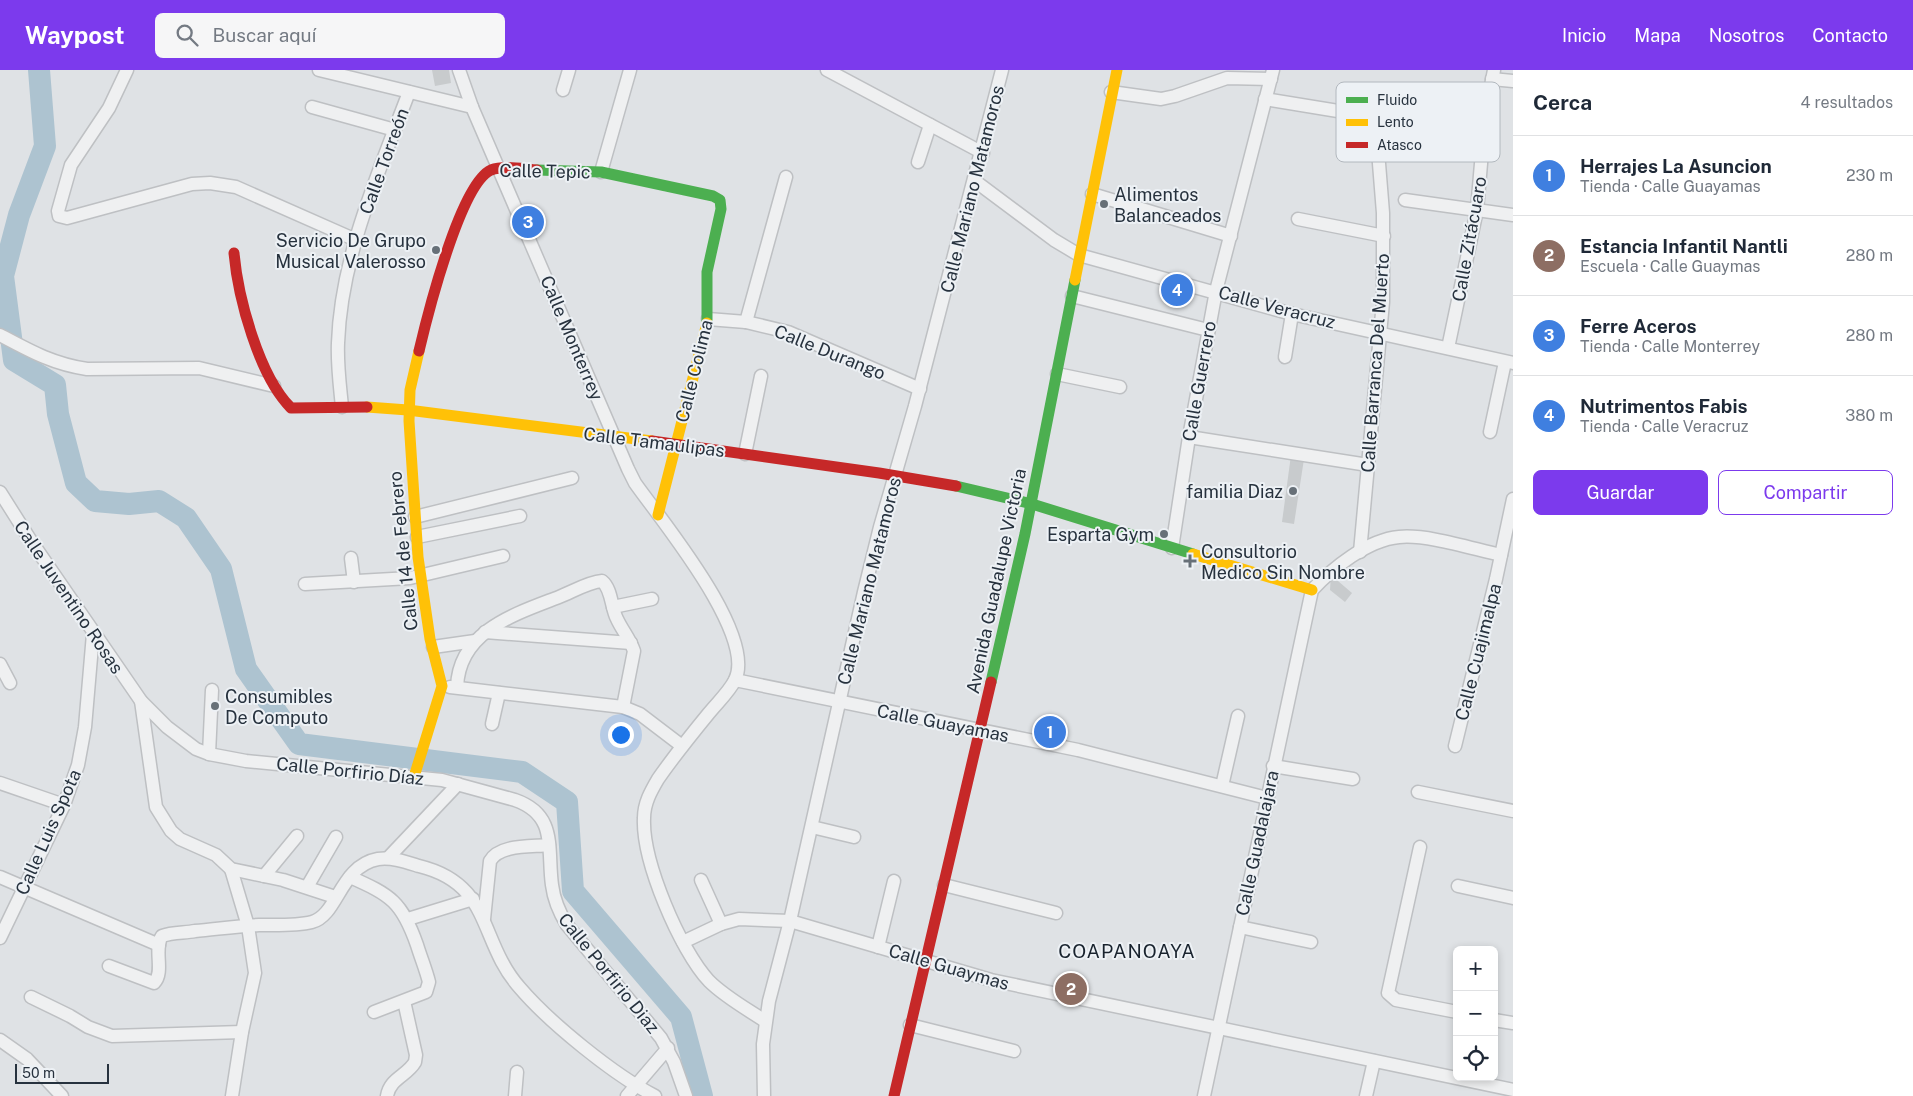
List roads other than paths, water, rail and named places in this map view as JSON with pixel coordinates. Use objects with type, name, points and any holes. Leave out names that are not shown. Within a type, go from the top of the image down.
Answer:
[{"type":"street","points":[[126,70],[105,115],[71,165],[58,211],[59,216],[67,218],[192,184],[222,184],[236,187],[356,240]]},
{"type":"street","points":[[323,70],[472,107]]},
{"type":"street","name":"Calle Monterrey","points":[[459,70],[472,107],[635,483],[704,579],[723,612],[738,658],[735,680]]},
{"type":"street","points":[[563,90],[569,70]]},
{"type":"street","name":"Calle Tepic","points":[[408,410],[413,369],[419,342],[453,234],[479,180],[489,171],[498,168],[601,172],[630,70]]},
{"type":"street","points":[[826,70],[982,153]]},
{"type":"street","name":"Calle Mariano Matamoros","points":[[764,1096],[763,1052],[765,1021],[812,827],[871,561],[920,389],[975,181],[999,71]]},
{"type":"street","name":"Avenida Guadalupe Victoria","points":[[894,1096],[924,962],[981,730],[1032,504],[1115,71]]},
{"type":"street","points":[[1111,92],[1161,98],[1175,96],[1227,78],[1272,74]]},
{"type":"street","name":"Calle Guerrero","points":[[1172,548],[1189,437],[1216,291],[1272,74]]},
{"type":"street","points":[[1493,75],[1513,80]]},
{"type":"street","name":"Calle Torreón","points":[[342,407],[338,363],[340,316],[356,240],[409,92]]},
{"type":"street","points":[[1265,99],[1312,108],[1336,110]]},
{"type":"street","points":[[312,107],[394,130]]},
{"type":"street","points":[[918,162],[930,125]]},
{"type":"street","name":"Calle Barranca Del Muerto","points":[[1360,552],[1380,333],[1384,236],[1379,162]]},
{"type":"street","name":"Calle Zitácuaro","points":[[1448,348],[1477,210],[1482,162]]},
{"type":"street","name":"Calle Colima","points":[[601,172],[713,196],[720,200],[722,209],[707,272],[708,319],[658,515]]},
{"type":"street","points":[[746,322],[786,177]]},
{"type":"street","name":"Calle Veracruz","points":[[975,181],[1054,240],[1079,255],[1216,291],[1292,314],[1509,362]]},
{"type":"street","points":[[1092,194],[1230,236]]},
{"type":"street","points":[[1405,200],[1513,215]]},
{"type":"street","points":[[1298,219],[1384,236]]},
{"type":"street","points":[[234,252],[236,275],[244,308],[274,386]]},
{"type":"street","points":[[1072,296],[1208,330]]},
{"type":"street","points":[[1285,358],[1292,314]]},
{"type":"street","name":"Calle Durango","points":[[708,319],[746,322],[788,332],[920,389]]},
{"type":"street","points":[[0,335],[52,362],[69,367],[87,369],[198,368],[274,386]]},
{"type":"street","points":[[1490,432],[1509,362]]},
{"type":"street","points":[[1057,374],[1120,387]]},
{"type":"street","points":[[745,454],[761,376]]},
{"type":"street","name":"Calle Tamaulipas","points":[[274,386],[285,404],[291,408],[342,407],[408,410],[676,444],[895,476],[992,494],[1032,504],[1312,590]]},
{"type":"street","name":"Calle 14 de Febrero","points":[[408,410],[415,518],[421,575],[432,647],[442,686]]},
{"type":"street","points":[[1189,437],[1368,465]]},
{"type":"street","points":[[415,518],[572,478]]},
{"type":"street","name":"Calle Juventino Rosas","points":[[0,492],[5,511],[141,700]]},
{"type":"street","name":"Calle Cuajimalpa","points":[[1455,746],[1513,499]]},
{"type":"street","points":[[417,538],[520,516]]},
{"type":"street","points":[[1312,590],[1328,575],[1360,552],[1385,540],[1410,536],[1501,555]]},
{"type":"street","points":[[305,584],[354,582],[421,575],[503,556]]},
{"type":"street","points":[[351,558],[354,582]]},
{"type":"street","points":[[457,687],[463,661],[475,641],[484,632],[513,614],[597,582],[605,583],[617,619],[631,643],[633,662],[623,707]]},
{"type":"street","name":"Calle Guadalajara","points":[[1204,1096],[1312,590]]},
{"type":"street","points":[[613,607],[652,599]]},
{"type":"street","points":[[484,632],[631,643]]},
{"type":"street","name":"Calle Luis Spota","points":[[0,938],[64,805],[82,747],[93,634]]},
{"type":"street","points":[[432,647],[475,641]]},
{"type":"street","points":[[0,664],[10,683]]},
{"type":"street","points":[[735,680],[682,746],[650,792],[644,818],[646,840],[655,871],[672,920],[683,942],[710,982],[765,1021]]},
{"type":"street","name":"Calle Guayamas","points":[[735,680],[1114,758],[1267,798]]},
{"type":"street","points":[[414,777],[442,686],[623,707],[640,714],[682,746]]},
{"type":"street","points":[[208,754],[212,690]]},
{"type":"street","points":[[492,724],[499,693]]},
{"type":"street","points":[[141,700],[153,791],[156,807],[162,821],[180,839],[216,855],[231,869],[248,926],[255,973],[242,1032],[232,1096]]},
{"type":"street","name":"Calle Porfirio Díaz","points":[[141,700],[183,740],[208,754],[246,761],[414,777],[458,784],[527,804],[543,820],[550,845]]},
{"type":"street","points":[[1222,786],[1238,716]]},
{"type":"street","points":[[1273,766],[1353,779]]},
{"type":"street","points":[[0,783],[64,805]]},
{"type":"street","points":[[388,858],[458,784]]},
{"type":"street","points":[[1418,792],[1513,811]]},
{"type":"street","points":[[812,827],[854,837]]},
{"type":"street","points":[[264,876],[297,836]]},
{"type":"street","points":[[307,887],[336,837]]},
{"type":"street","points":[[484,920],[489,870],[493,856],[508,850],[550,845]]},
{"type":"street","name":"Calle Porfirio Diaz","points":[[550,845],[552,884],[558,910],[567,925],[651,1024],[668,1048],[686,1096]]},
{"type":"street","points":[[1420,847],[1388,993],[1396,1000],[1453,1011]]},
{"type":"street","points":[[109,966],[154,983],[158,977],[159,944],[162,936],[248,926],[312,922],[325,913],[350,876],[359,867],[370,862],[388,858],[439,872],[460,885],[473,899],[484,920],[497,956],[520,989],[576,1040],[636,1085],[655,1096]]},
{"type":"street","points":[[231,869],[307,887],[335,897]]},
{"type":"street","points":[[0,876],[159,944]]},
{"type":"street","points":[[350,876],[385,894],[401,909],[408,919],[429,982],[426,992],[374,1012]]},
{"type":"street","points":[[701,880],[721,924]]},
{"type":"street","points":[[878,946],[894,881]]},
{"type":"street","points":[[944,885],[1056,913]]},
{"type":"street","points":[[1458,886],[1513,898]]},
{"type":"street","points":[[408,919],[473,899]]},
{"type":"street","name":"Calle Guaymas","points":[[683,942],[721,924],[752,918],[790,922],[991,980],[1513,1090]]},
{"type":"street","points":[[1240,927],[1311,942]]},
{"type":"street","points":[[31,997],[70,1016],[93,1030],[112,1036],[242,1032]]},
{"type":"street","points":[[387,1096],[390,1085],[415,1062],[416,1056],[404,1001]]},
{"type":"street","points":[[1498,1021],[1513,1023]]},
{"type":"street","points":[[910,1025],[1014,1051]]},
{"type":"street","points":[[0,1040],[27,1059],[62,1096]]},
{"type":"street","points":[[627,1096],[668,1048]]},
{"type":"street","points":[[1366,1096],[1374,1061]]},
{"type":"street","points":[[515,1096],[517,1072]]},
{"type":"waterway","points":[[39,70],[45,146],[19,215],[3,276],[14,360],[55,385],[58,414],[76,483],[95,501],[129,504],[159,501],[186,518],[221,569],[246,669],[299,744],[522,772],[567,802],[573,891],[681,1017],[702,1096]]},
{"type":"place","name":"Alimentos Balanceados","points":[[1104,204]]},
{"type":"place","name":"Ferre Aceros","points":[[528,222]]},
{"type":"place","name":"Servicio De Grupo Musical Valerosso","points":[[436,250]]},
{"type":"place","name":"Nutrimentos Fabis","points":[[1177,290]]},
{"type":"place","name":"familia Diaz","points":[[1293,491]]},
{"type":"place","name":"Esparta Gym","points":[[1164,534]]},
{"type":"place","name":"Consultorio Medico Sin Nombre","points":[[1190,561]]},
{"type":"place","name":"Consumibles De Computo","points":[[215,706]]},
{"type":"place","name":"Herrajes La Asuncion","points":[[1050,732]]},
{"type":"place","name":"Estancia Infantil Nantli","points":[[1071,989]]},
{"type":"district","name":"COAPANOAYA","points":[[1127,951]]}]
